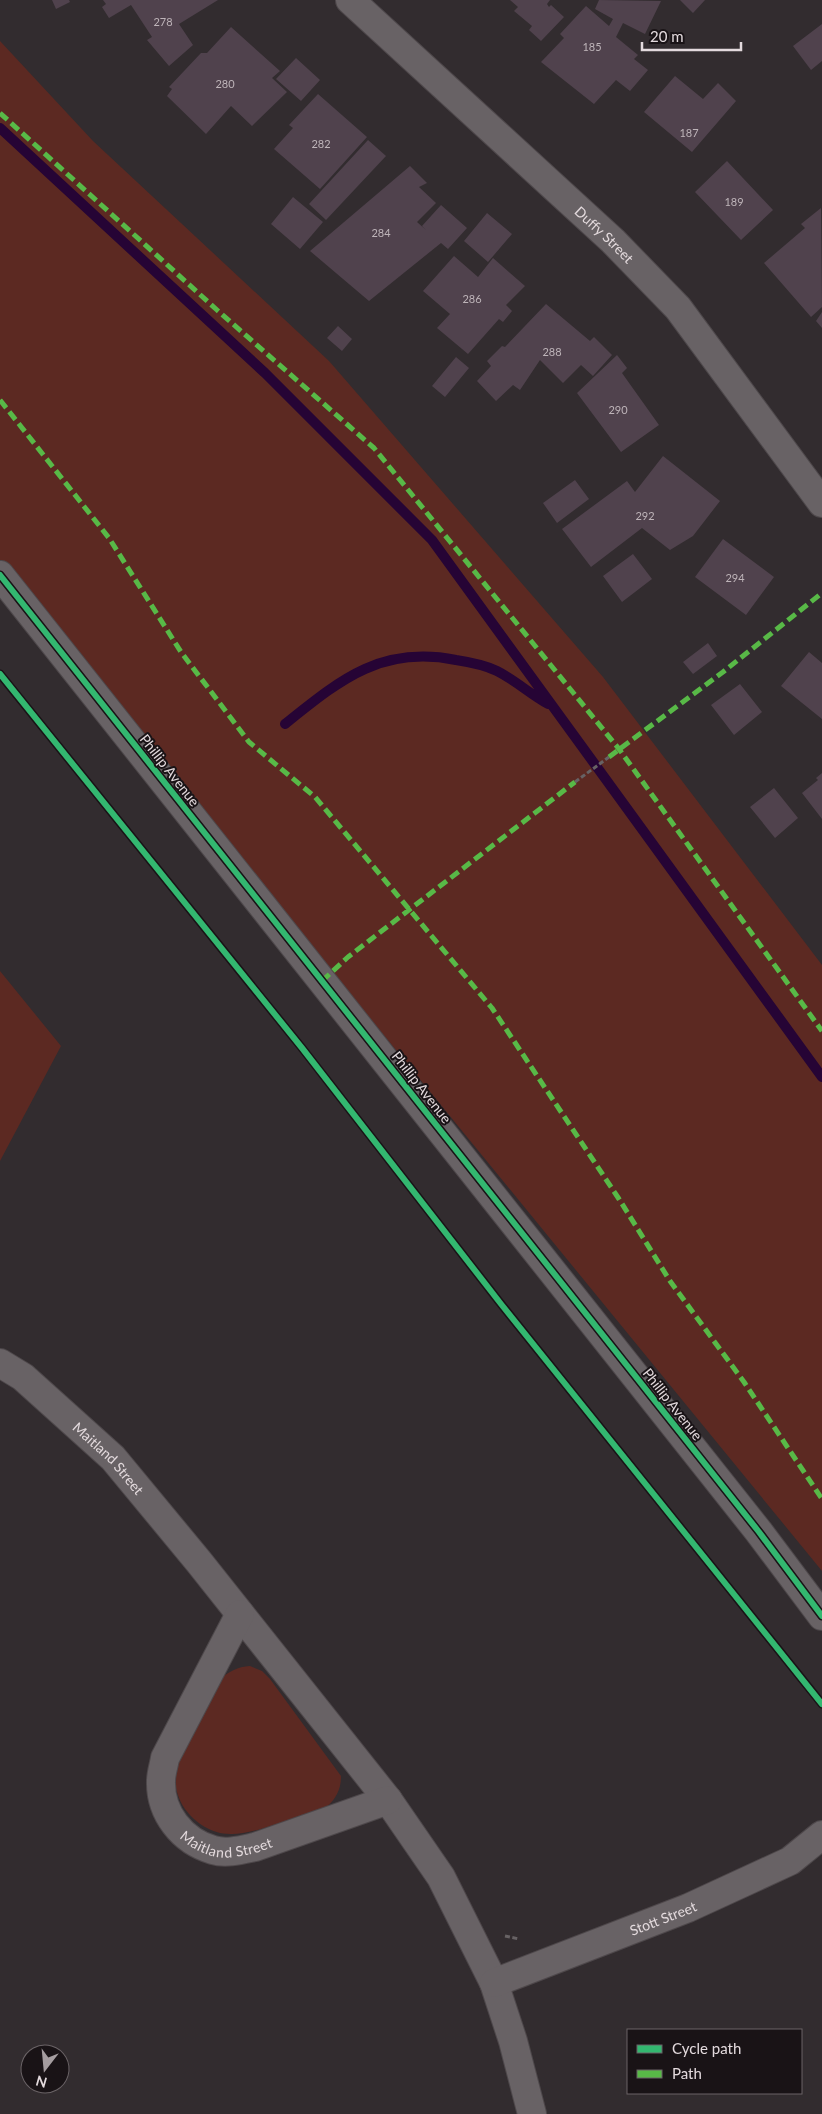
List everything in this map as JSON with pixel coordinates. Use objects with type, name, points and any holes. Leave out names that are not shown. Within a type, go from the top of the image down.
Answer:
[{"type":"street","name":"Duffy Street","points":[[350,0],[613,241],[678,308],[822,503]]},
{"type":"street","name":"Phillip Avenue","points":[[0,575],[759,1532],[822,1616]]},
{"type":"street","name":"Maitland Street","points":[[0,1363],[23,1377],[113,1458],[200,1562],[388,1800],[440,1877],[494,1983],[513,2040],[532,2114]]},
{"type":"street","name":"Maitland Street","points":[[240,1614],[165,1758],[160,1779],[162,1796],[167,1812],[178,1829],[194,1842],[214,1850],[234,1852],[255,1847],[388,1800]]},
{"type":"street","name":"Stott Street","points":[[494,1983],[688,1908],[790,1861],[822,1835]]},
{"type":"path","points":[[575,782],[609,757]]},
{"type":"shaded area","points":[[0,41],[93,141],[329,361],[603,677],[822,965],[822,1571],[0,566]]},
{"type":"shaded area","points":[[0,971],[61,1046],[0,1161]]},
{"type":"shaded area","points":[[250,1666],[262,1671],[270,1679],[341,1776],[340,1785],[335,1797],[327,1807],[252,1831],[223,1834],[204,1827],[185,1809],[179,1799],[176,1788],[176,1765],[220,1679],[234,1670]]},
{"type":"building","points":[[52,0],[69,0],[70,2],[56,9]]},
{"type":"building","points":[[103,0],[218,0],[179,24],[193,45],[169,66],[147,40],[152,37],[131,5],[109,18],[102,7],[106,4]]},
{"type":"building","points":[[510,0],[550,0],[547,4],[549,7],[551,5],[564,17],[541,41],[529,30],[532,26],[514,11],[518,7]]},
{"type":"building","points":[[599,0],[661,1],[645,34],[623,23],[616,37],[638,55],[634,59],[648,70],[630,91],[616,80],[594,104],[541,62],[564,38],[560,34],[586,6],[609,26],[613,19],[595,9]]},
{"type":"building","points":[[680,0],[705,0],[693,13]]},
{"type":"building","points":[[822,24],[822,61],[811,70],[793,46]]},
{"type":"building","points":[[231,27],[280,71],[272,78],[287,92],[252,126],[231,106],[206,134],[167,96],[172,89],[169,87],[201,53],[207,53]]},
{"type":"building","points":[[296,58],[320,80],[301,101],[276,79]]},
{"type":"building","points":[[675,76],[703,99],[718,83],[736,101],[692,152],[644,112]]},
{"type":"building","points":[[318,94],[367,137],[320,189],[274,149],[293,128],[289,125]]},
{"type":"building","points":[[368,140],[386,156],[326,220],[309,204]]},
{"type":"building","points":[[727,161],[773,210],[741,240],[695,192]]},
{"type":"building","points":[[410,166],[427,183],[419,187],[436,203],[417,222],[426,230],[422,226],[441,205],[467,228],[448,249],[441,243],[369,301],[310,251]]},
{"type":"building","points":[[293,197],[323,222],[300,249],[271,224]]},
{"type":"building","points":[[821,208],[822,307],[811,317],[764,263],[805,228],[801,224]]},
{"type":"building","points":[[487,213],[512,234],[488,262],[464,241]]},
{"type":"building","points":[[454,256],[478,277],[493,258],[525,286],[506,305],[512,311],[503,322],[499,319],[468,354],[437,328],[450,314],[423,291]]},
{"type":"building","points":[[546,304],[590,341],[594,337],[612,355],[593,376],[581,365],[563,383],[540,360],[520,390],[513,385],[496,401],[477,381],[491,366],[487,361],[502,346],[505,347]]},
{"type":"building","points":[[822,312],[822,328],[816,321]]},
{"type":"building","points":[[338,326],[352,339],[342,351],[327,338]]},
{"type":"building","points":[[617,355],[627,368],[622,373],[659,425],[621,452],[577,393]]},
{"type":"building","points":[[456,357],[469,368],[445,397],[432,386]]},
{"type":"building","points":[[663,456],[720,501],[693,536],[670,550],[642,528],[591,567],[562,529],[627,481],[635,492]]},
{"type":"building","points":[[575,480],[589,499],[557,523],[543,503]]},
{"type":"building","points":[[723,539],[774,577],[746,615],[695,577]]},
{"type":"building","points":[[633,554],[652,579],[622,602],[603,576]]},
{"type":"building","points":[[708,643],[717,656],[693,674],[683,662]]},
{"type":"building","points":[[809,652],[822,663],[822,719],[781,686]]},
{"type":"building","points":[[740,684],[762,712],[734,735],[711,705]]},
{"type":"building","points":[[822,773],[822,819],[802,793],[818,780],[816,778]]},
{"type":"building","points":[[774,788],[798,818],[775,838],[750,807]]},
{"type":"waterway","points":[[0,128],[265,373],[432,540],[822,1077]]},
{"type":"waterway","points":[[285,724],[324,693],[344,680],[383,662],[405,657],[429,657],[487,667],[504,675],[548,704]]},
{"type":"marked path","points":[[0,113],[217,310],[374,448],[619,749],[822,1031]]},
{"type":"marked path","points":[[0,400],[109,538],[181,652],[249,742],[315,797],[492,1008],[619,1199],[670,1281],[744,1382],[822,1499]]},
{"type":"marked path","points":[[609,757],[723,672],[822,593]]},
{"type":"marked path","points":[[322,981],[348,957],[575,782]]},
{"type":"cycle path","points":[[0,575],[759,1532],[822,1616]]},
{"type":"cycle path","points":[[0,674],[302,1048],[501,1304],[822,1704]]}]
